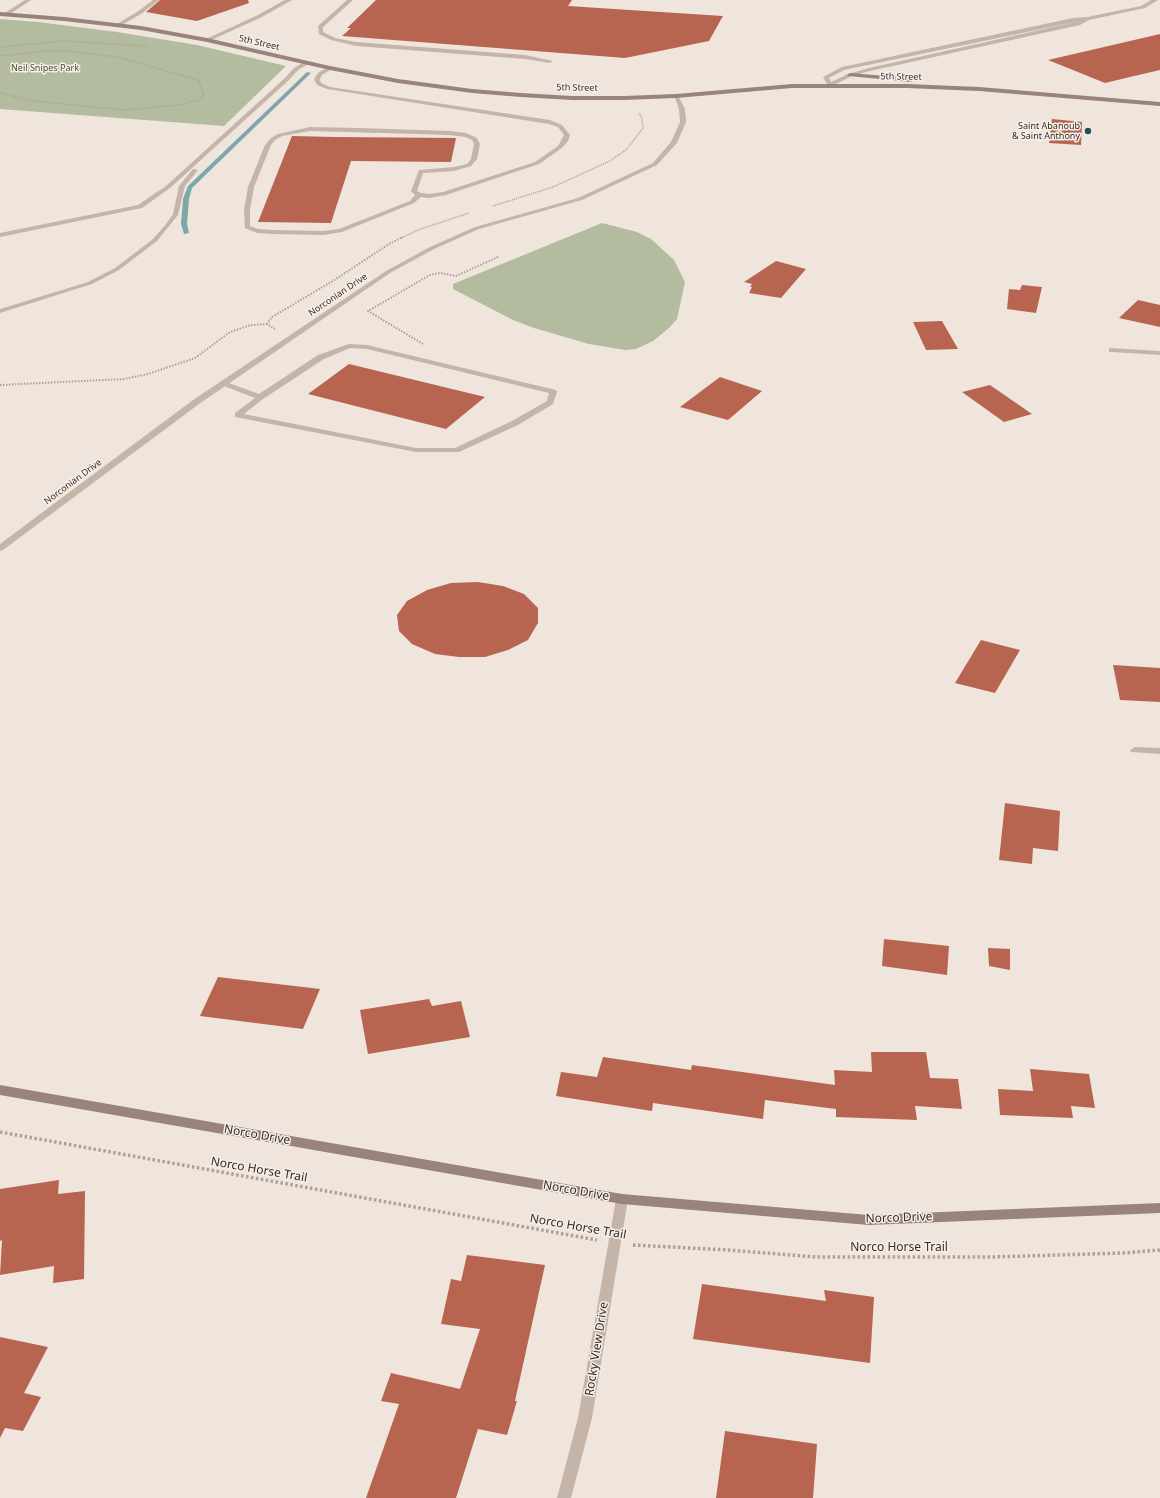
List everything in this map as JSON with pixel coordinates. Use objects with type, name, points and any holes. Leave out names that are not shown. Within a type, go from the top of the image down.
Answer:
[{"type":"street","points":[[3,14],[28,0]]},
{"type":"street","points":[[118,25],[139,13],[156,0]]},
{"type":"street","points":[[206,40],[260,16],[289,0]]},
{"type":"street","points":[[350,0],[320,28],[321,33],[333,39],[356,44],[525,57],[550,61]]},
{"type":"street","points":[[1087,19],[1080,23],[850,75],[830,85],[826,77],[842,70],[1073,20],[1087,19],[1143,7],[1155,0]]},
{"type":"street","name":"5th Street","points":[[3,14],[118,25],[206,40],[330,68],[426,85],[521,95],[572,98],[676,96],[792,86],[907,86],[1006,91],[1160,104]]},
{"type":"street","points":[[0,235],[140,207],[168,187],[287,80],[296,69],[306,63]]},
{"type":"street","points":[[330,68],[320,74],[317,79],[319,84],[329,88],[413,102],[529,118],[550,122],[565,130],[567,135],[565,141],[560,147],[537,163],[444,194],[430,196],[419,195],[414,191],[421,171],[454,169],[469,165],[474,158],[477,144],[475,139],[450,134],[310,129],[280,135],[273,139],[268,145],[251,187],[247,209],[247,227],[257,231],[272,232],[324,233],[340,231],[412,202],[419,195]]},
{"type":"street","points":[[850,75],[983,85],[1006,91]]},
{"type":"street","name":"Norconian Drive","points":[[0,548],[190,407],[388,272],[432,248],[477,228],[580,199],[655,164],[674,143],[683,122],[682,108],[676,96]]},
{"type":"street","points":[[0,311],[90,283],[118,269],[155,240],[168,225],[176,214],[182,186],[191,174],[225,142],[231,130]]},
{"type":"street","points":[[349,346],[367,347],[552,392],[550,402],[515,423],[456,450],[416,450],[238,415],[260,397],[321,357],[349,346]]},
{"type":"street","points":[[1112,350],[1160,353]]},
{"type":"street","points":[[223,384],[260,397]]},
{"type":"street","points":[[1135,750],[1160,751]]},
{"type":"street","name":"Norco Drive","points":[[0,1090],[622,1199],[869,1220],[1160,1208]]},
{"type":"street","name":"Rocky View Drive","points":[[564,1498],[585,1418],[622,1199]]},
{"type":"path","points":[[0,56],[45,51],[68,51],[117,56],[198,80],[204,95],[199,100],[178,105],[124,110],[34,101],[0,93]]},
{"type":"path","points":[[413,358],[427,348],[422,343],[368,311],[430,275],[440,273],[456,276],[498,257]]},
{"type":"path","points":[[0,385],[124,379],[148,374],[195,358],[230,332],[251,325],[267,324]]},
{"type":"path","name":"Norco Horse Trail","points":[[0,1132],[614,1243],[651,1247],[728,1250],[823,1257],[1008,1257],[1123,1254],[1160,1250]]},
{"type":"green space","name":"Neil Snipes Park","points":[[0,19],[38,22],[117,32],[197,45],[286,66],[224,126],[0,109]]},
{"type":"green space","points":[[602,223],[637,232],[651,239],[674,260],[685,282],[677,319],[669,328],[653,341],[636,349],[625,350],[589,344],[534,328],[513,320],[453,289],[453,284]]},
{"type":"building","points":[[160,0],[248,0],[249,3],[197,21],[146,12]]},
{"type":"building","points":[[376,0],[572,0],[568,6],[723,16],[709,41],[625,58],[342,36],[351,28],[347,28]]},
{"type":"building","points":[[1160,34],[1160,70],[1105,83],[1048,60]]},
{"type":"building","points":[[1052,119],[1082,122],[1081,145],[1049,143]]},
{"type":"building","points":[[292,136],[456,138],[451,162],[351,161],[331,223],[258,222]]},
{"type":"building","points":[[776,261],[806,269],[781,298],[749,293],[752,284],[744,282]]},
{"type":"building","points":[[1022,285],[1042,287],[1036,313],[1007,309],[1009,289],[1020,290]]},
{"type":"building","points":[[1138,300],[1160,305],[1160,327],[1119,318]]},
{"type":"building","points":[[942,321],[958,349],[926,350],[913,322]]},
{"type":"building","points":[[349,364],[485,397],[446,429],[308,394]]},
{"type":"building","points":[[720,377],[762,391],[728,420],[680,407]]},
{"type":"building","points":[[990,385],[1032,414],[1004,422],[962,392]]},
{"type":"building","points":[[478,582],[503,586],[524,594],[538,608],[538,623],[528,640],[508,650],[485,657],[459,657],[435,654],[412,644],[399,631],[397,615],[407,601],[427,590],[451,583]]},
{"type":"building","points":[[981,640],[1020,650],[995,693],[955,683]]},
{"type":"building","points":[[1113,665],[1160,668],[1160,702],[1120,700]]},
{"type":"building","points":[[1005,803],[1060,811],[1058,851],[1033,848],[1032,864],[999,860]]},
{"type":"building","points":[[884,939],[949,946],[947,975],[882,966]]},
{"type":"building","points":[[988,948],[1010,949],[1010,970],[989,966]]},
{"type":"building","points":[[218,977],[320,989],[303,1029],[200,1016]]},
{"type":"building","points":[[429,999],[432,1006],[461,1001],[470,1037],[368,1054],[360,1010]]},
{"type":"building","points":[[871,1052],[926,1052],[930,1078],[958,1079],[962,1109],[915,1106],[917,1120],[836,1117],[836,1109],[765,1100],[763,1119],[653,1103],[652,1111],[556,1096],[561,1072],[597,1077],[603,1057],[691,1070],[692,1065],[835,1085],[834,1070],[872,1072]]},
{"type":"building","points":[[1030,1069],[1089,1074],[1095,1108],[1071,1106],[1073,1118],[1000,1115],[998,1089],[1033,1091]]},
{"type":"building","points":[[59,1180],[58,1194],[85,1191],[84,1279],[53,1283],[54,1266],[0,1275],[2,1240],[0,1241],[0,1189]]},
{"type":"building","points":[[467,1255],[545,1265],[515,1401],[517,1401],[507,1435],[478,1429],[456,1498],[366,1498],[399,1404],[381,1401],[391,1373],[460,1389],[480,1329],[441,1324],[451,1279],[461,1281]]},
{"type":"building","points":[[702,1284],[826,1301],[824,1290],[874,1297],[870,1363],[693,1339]]},
{"type":"building","points":[[0,1337],[48,1347],[24,1393],[41,1397],[23,1431],[5,1428],[0,1438]]},
{"type":"building","points":[[725,1431],[817,1444],[813,1498],[716,1498]]},
{"type":"waterway","points":[[186,233],[184,224],[186,199],[190,187],[309,73]]},
{"type":"place","name":"Saint Abanoub & Saint Anthony","points":[[1088,131]]}]
